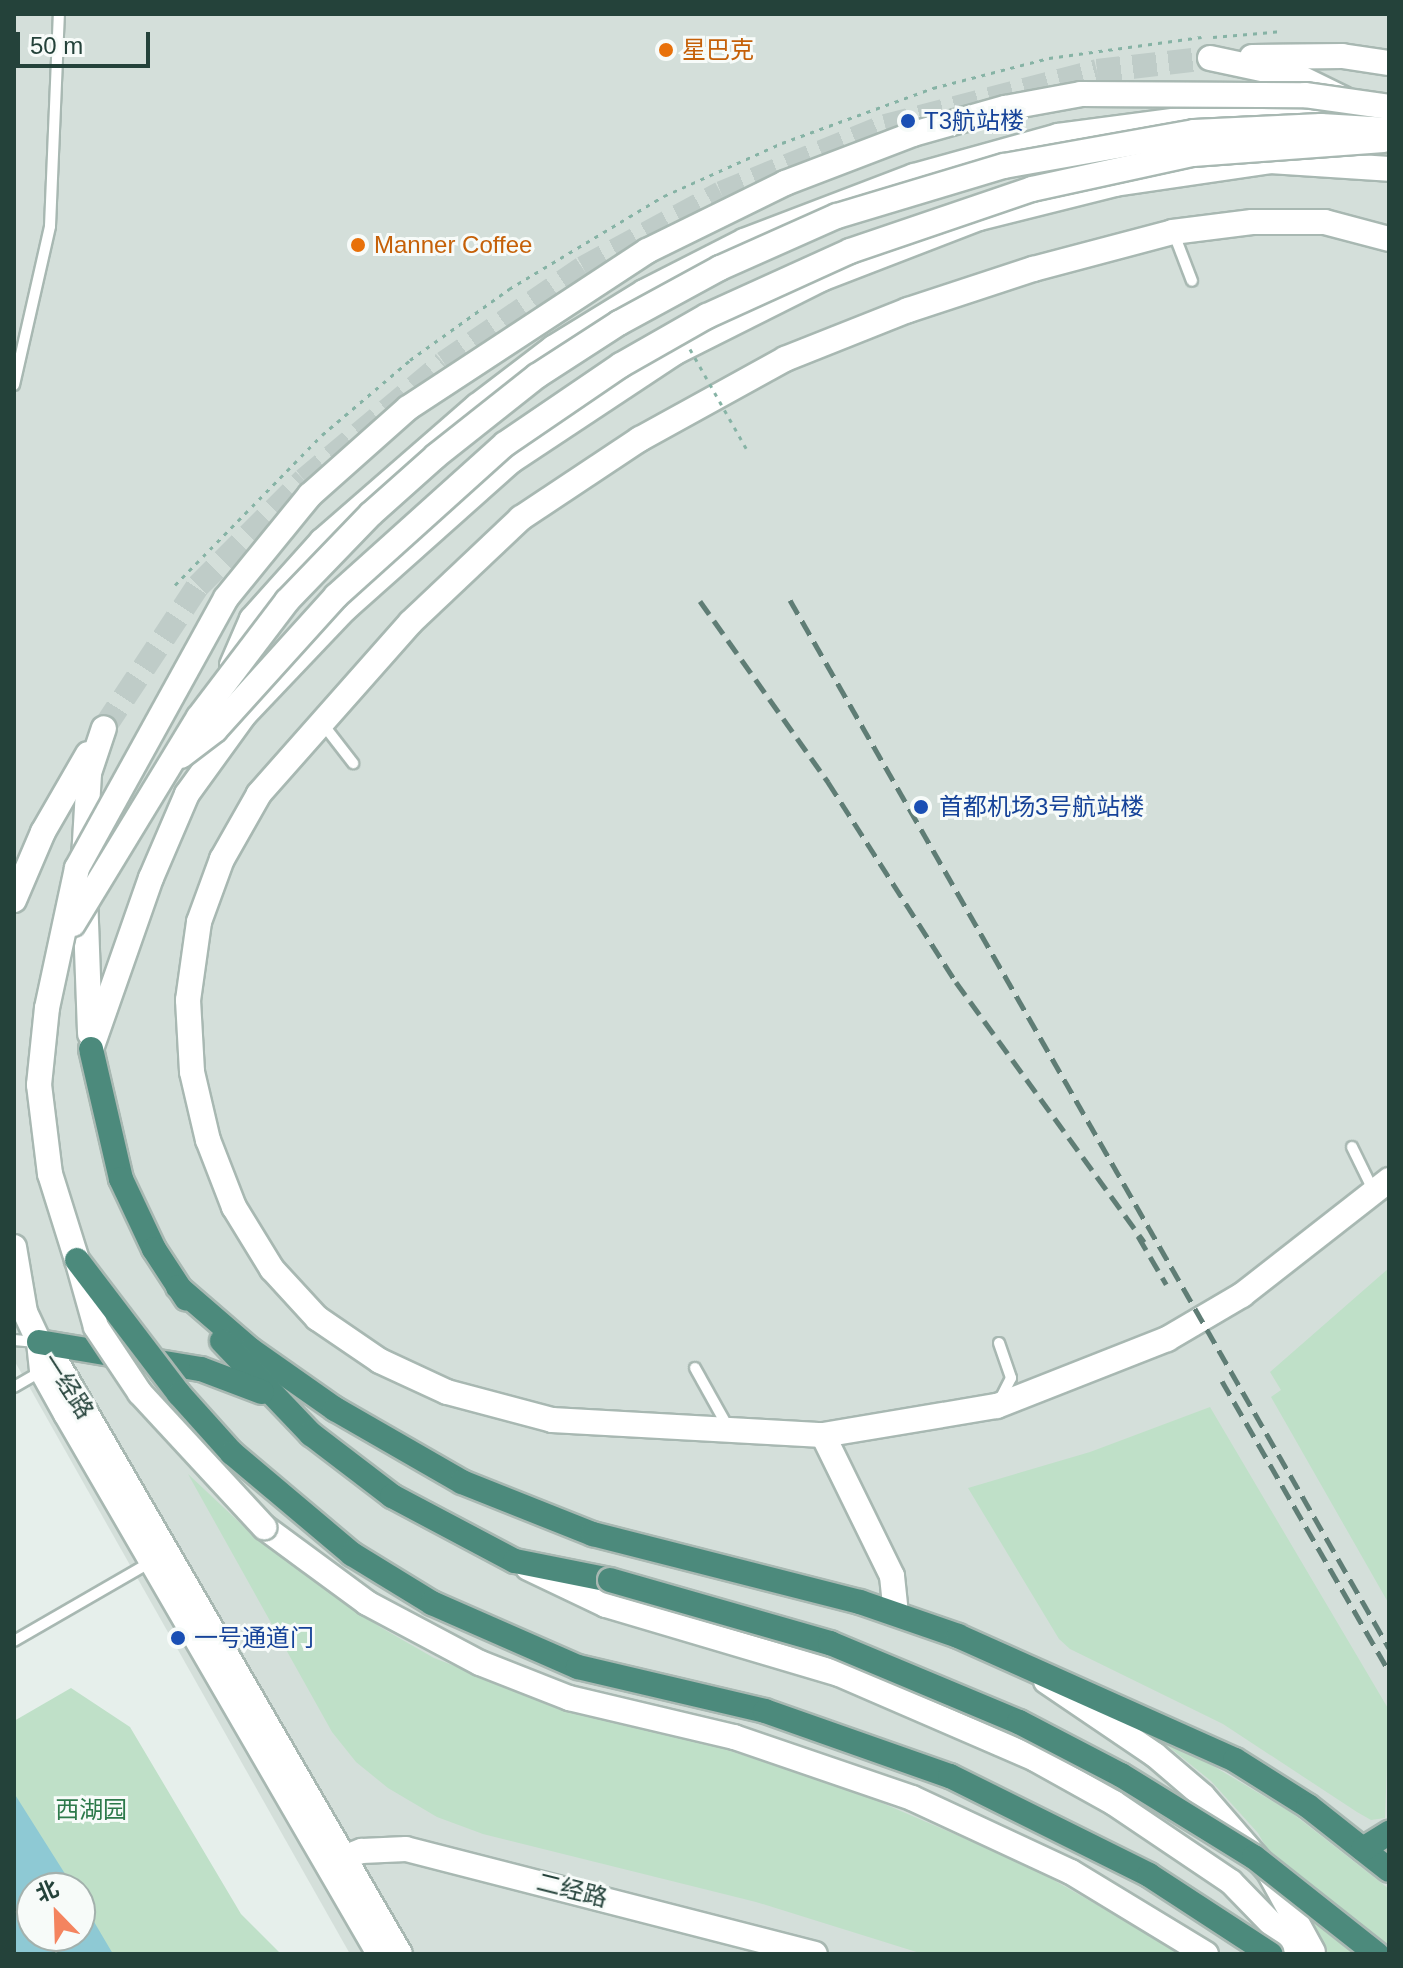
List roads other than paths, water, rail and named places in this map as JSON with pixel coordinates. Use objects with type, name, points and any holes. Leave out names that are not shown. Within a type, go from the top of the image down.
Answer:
[{"type":"highway","points":[[91,1049],[121,1179],[178,1287],[279,1403],[321,1443],[392,1496],[515,1561],[610,1580],[830,1643],[1019,1722],[1121,1775],[1254,1857],[1377,1954]]},
{"type":"highway","points":[[77,1260],[179,1394],[232,1453],[352,1554],[432,1603],[578,1667],[765,1711],[950,1776],[1138,1869],[1270,1954]]},
{"type":"highway","points":[[178,1287],[251,1350],[354,1422],[462,1482],[621,1542],[896,1613],[1235,1760],[1389,1870]]},
{"type":"highway","points":[[39,1342],[201,1369],[279,1403]]},
{"type":"highway","points":[[1363,1849],[1389,1833]]},
{"type":"street","points":[[1389,63],[1342,56],[1210,58],[1299,77],[1389,127]]},
{"type":"street","points":[[1206,1954],[1071,1872],[912,1798],[745,1740],[569,1698],[480,1663],[367,1603],[264,1527],[140,1393],[96,1327],[50,1174],[39,1099],[44,1025],[81,859],[226,598],[310,495],[408,408],[585,288],[785,183],[913,134],[1005,108],[1081,94],[1305,95],[1389,107]]},
{"type":"street","points":[[91,1049],[151,878],[187,794],[203,733],[252,619],[322,541],[477,406],[553,348],[644,292],[744,241],[827,208],[1058,136],[1240,112],[1342,119],[1389,142]]},
{"type":"street","points":[[66,934],[120,842],[174,764],[199,717],[258,636],[371,514],[537,376],[692,282],[882,200],[1079,149],[1225,129],[1389,127]]},
{"type":"street","points":[[174,764],[215,730],[336,596],[505,444],[608,373],[707,316],[908,228],[1060,181],[1222,150],[1389,142]]},
{"type":"street","points":[[187,794],[245,714],[354,601],[511,461],[674,353],[821,279],[979,218],[1115,184],[1270,161],[1389,169]]},
{"type":"street","points":[[1382,1187],[1242,1295],[1167,1339],[997,1406],[823,1435],[552,1420],[447,1392],[380,1361],[317,1318],[272,1269],[234,1207],[208,1140],[192,1072],[188,1000],[199,922],[222,859],[259,794],[411,622],[521,518],[640,439],[785,359],[908,310],[1173,232],[1252,222],[1325,222],[1389,239]]},
{"type":"street","points":[[14,900],[43,832],[104,728],[93,751],[84,839],[91,1049]]},
{"type":"street","points":[[14,1247],[20,1305],[39,1342]]},
{"type":"street","name":"一经路","points":[[39,1342],[42,1371],[152,1562],[336,1860],[400,1954]]},
{"type":"street","name":"一经路","points":[[39,1342],[57,1363],[336,1860],[379,1954]]},
{"type":"street","points":[[823,1435],[892,1576],[896,1613]]},
{"type":"street","points":[[515,1561],[598,1602],[839,1674],[1024,1754],[1114,1803],[1231,1882],[1301,1954]]},
{"type":"street","points":[[1020,1665],[1155,1755],[1203,1796],[1269,1872],[1313,1954]]},
{"type":"street","name":"二经路","points":[[336,1860],[385,1847],[406,1849],[815,1954]]},
{"type":"lane","points":[[14,385],[50,226],[59,14]]},
{"type":"lane","points":[[1173,232],[1192,281]]},
{"type":"lane","points":[[322,723],[353,763]]},
{"type":"lane","points":[[1352,1147],[1382,1187]]},
{"type":"lane","points":[[14,1340],[39,1342]]},
{"type":"lane","points":[[997,1406],[1011,1378],[999,1343]]},
{"type":"lane","points":[[695,1368],[732,1432]]},
{"type":"lane","points":[[14,1387],[42,1371]]},
{"type":"lane","points":[[14,1641],[152,1562]]},
{"type":"water","points":[[14,1793],[64,1872],[16,1872],[16,1952],[96,1952],[96,1925],[113,1954],[14,1954]]},
{"type":"tunnel","points":[[104,728],[198,586],[304,480],[444,363],[583,268],[721,193],[885,126],[1097,71],[1210,58]]},
{"type":"railway","points":[[790,600],[1389,1648]]},
{"type":"railway","points":[[700,601],[828,782],[956,982],[1144,1242]]},
{"type":"railway","points":[[1138,1236],[1166,1284]]},
{"type":"railway","points":[[1222,1381],[1389,1672]]},
{"type":"place","name":"星巴克","points":[[666,50]]},
{"type":"place","name":"T3航站楼","points":[[908,121]]},
{"type":"place","name":"Manner Coffee","points":[[358,245]]},
{"type":"place","name":"首都机场3号航站楼","points":[[921,807]]},
{"type":"place","name":"一号通道门","points":[[178,1638]]},
{"type":"park label","name":"西湖园","points":[[91,1810]]}]
